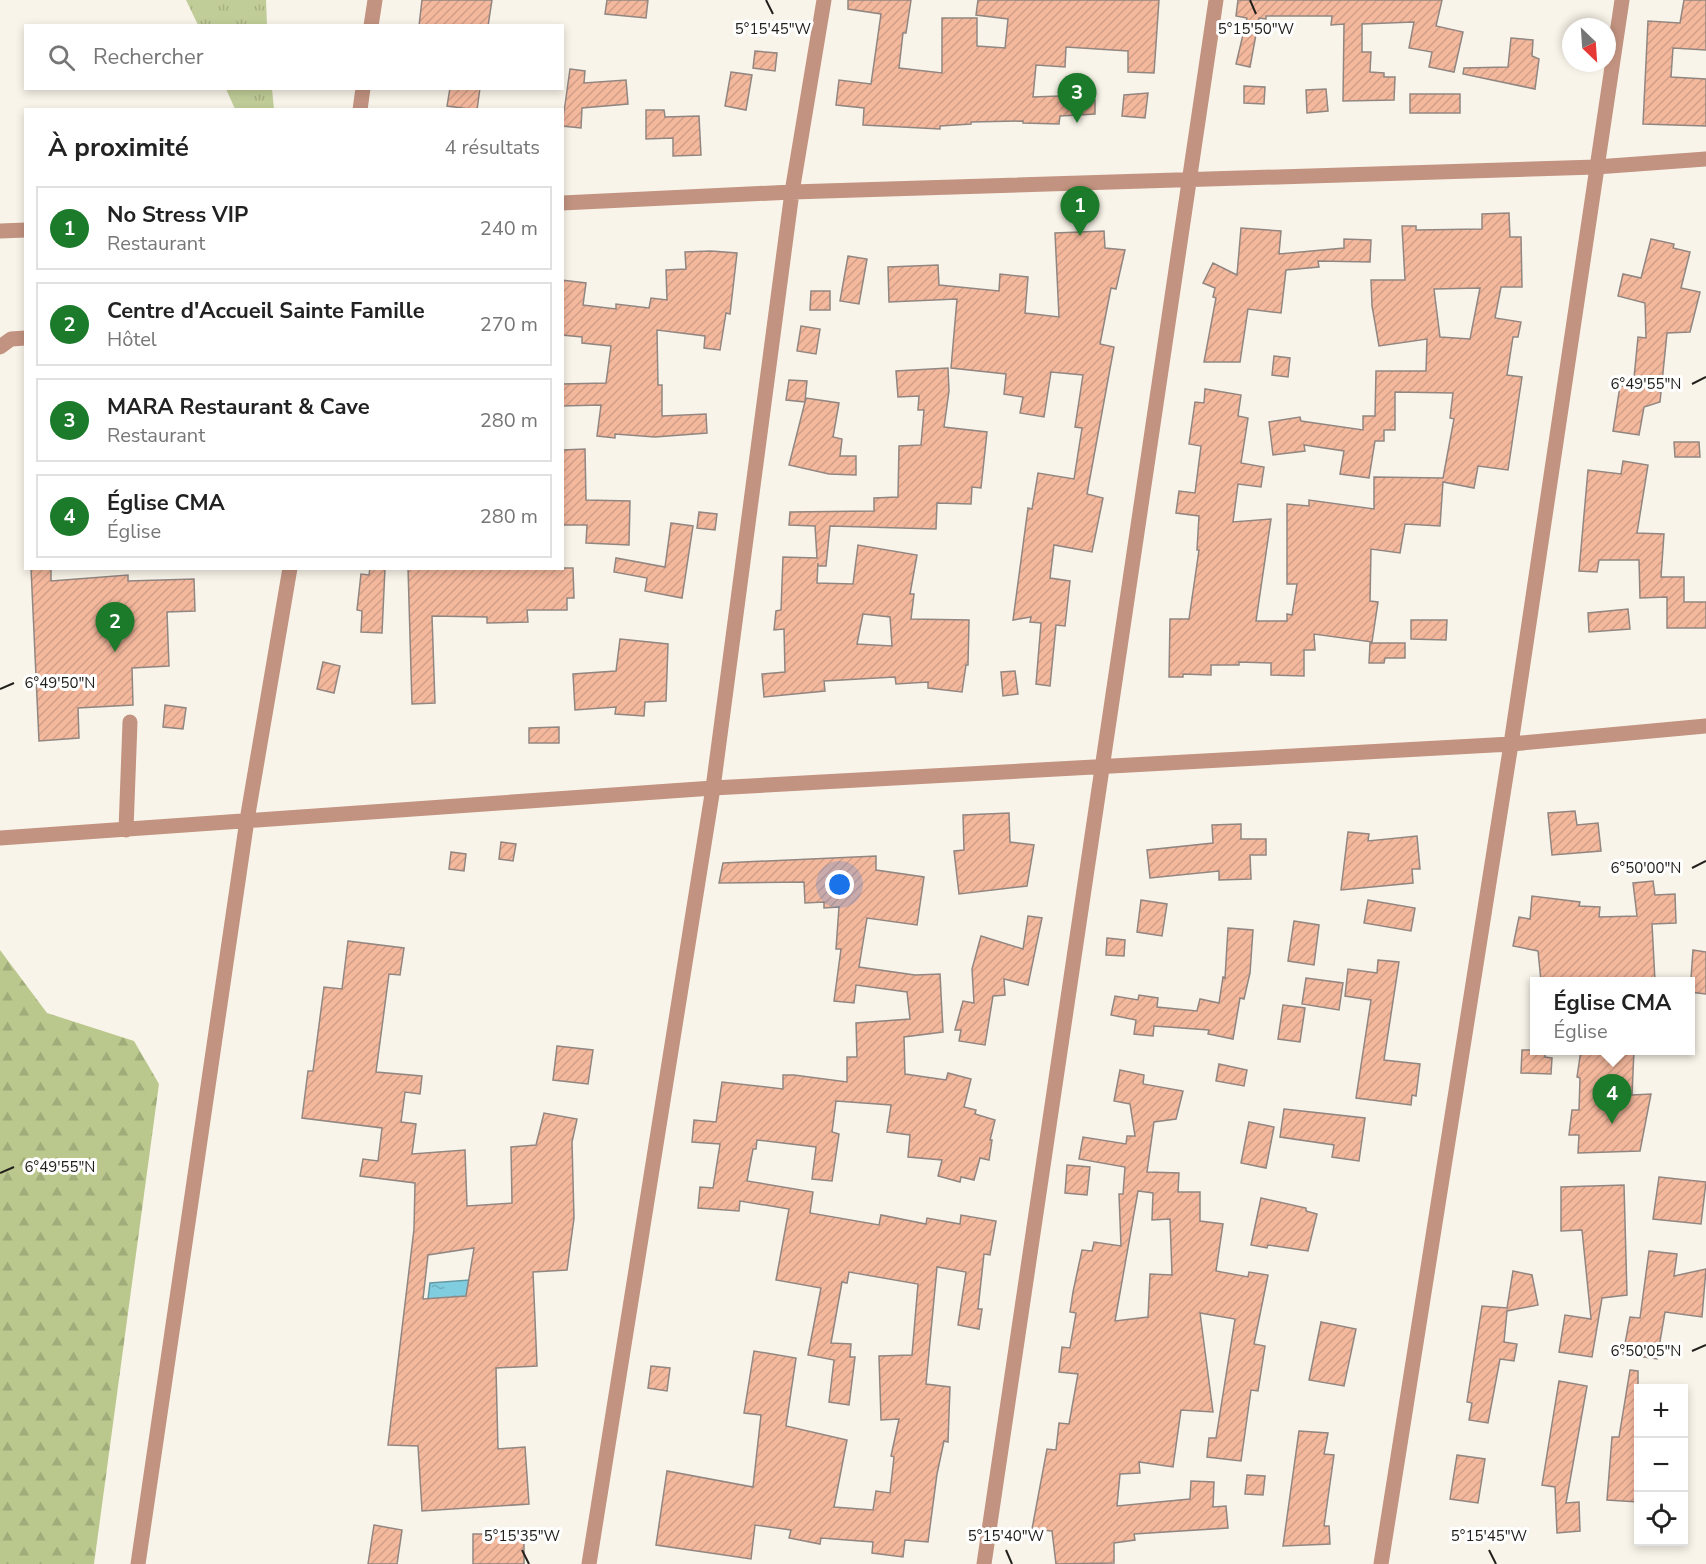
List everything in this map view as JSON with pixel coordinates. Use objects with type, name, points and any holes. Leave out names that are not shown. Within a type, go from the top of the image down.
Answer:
[{"type":"street","points":[[371,24],[375,0]]},
{"type":"street","points":[[589,1564],[713,788],[792,192],[824,0]]},
{"type":"street","points":[[984,1564],[1216,0]]},
{"type":"street","points":[[1381,1564],[1511,744],[1622,0]]},
{"type":"street","points":[[360,108],[363,90]]},
{"type":"street","points":[[564,203],[792,192],[1189,178],[1596,167],[1706,159]]},
{"type":"street","points":[[0,231],[24,230]]},
{"type":"street","points":[[0,347],[11,339],[24,338]]},
{"type":"street","points":[[138,1564],[247,820],[290,570]]},
{"type":"street","points":[[126,830],[130,722]]},
{"type":"street","points":[[0,838],[713,788],[1511,744],[1706,726]]},
{"type":"green space","points":[[186,0],[266,0],[267,24],[198,24]]},
{"type":"green space","points":[[226,90],[272,90],[274,108],[235,108]]},
{"type":"green space","points":[[0,950],[47,1013],[134,1041],[159,1084],[94,1564],[0,1564]]},
{"type":"water","points":[[469,1280],[466,1297],[428,1299],[430,1283]]},
{"type":"building","points":[[422,0],[492,0],[488,24],[419,24]]},
{"type":"building","points":[[607,0],[648,0],[646,18],[605,14]]},
{"type":"building","points":[[848,0],[911,0],[906,33],[903,33],[899,68],[942,73],[942,18],[977,18],[977,46],[1005,48],[1008,19],[976,15],[978,0],[1159,0],[1154,73],[1128,72],[1128,51],[1066,47],[1065,67],[1036,65],[1033,97],[1086,95],[1086,100],[1095,100],[1095,114],[1060,116],[1059,124],[1023,123],[1023,121],[971,122],[971,124],[940,126],[940,129],[863,125],[864,108],[836,105],[839,80],[871,84],[881,14],[848,9]]},
{"type":"building","points":[[1238,0],[1442,0],[1436,26],[1463,32],[1454,72],[1429,67],[1432,52],[1409,48],[1414,22],[1362,24],[1362,52],[1371,52],[1370,72],[1384,73],[1384,77],[1395,77],[1394,100],[1343,101],[1344,24],[1331,25],[1332,16],[1266,16],[1266,19],[1259,18],[1250,67],[1236,64],[1247,18],[1236,16]]},
{"type":"building","points":[[1684,0],[1706,0],[1706,50],[1673,48],[1671,77],[1706,79],[1706,126],[1643,124],[1648,21],[1680,23]]},
{"type":"building","points":[[1511,38],[1533,40],[1532,56],[1539,59],[1535,89],[1463,74],[1464,68],[1508,67]]},
{"type":"building","points":[[755,51],[777,53],[775,71],[753,68]]},
{"type":"building","points":[[570,69],[585,71],[584,83],[626,80],[628,104],[582,108],[581,128],[564,126]]},
{"type":"building","points":[[731,72],[752,75],[746,110],[725,106]]},
{"type":"building","points":[[1244,86],[1265,87],[1264,104],[1244,103]]},
{"type":"building","points":[[1326,89],[1328,111],[1307,113],[1306,90]]},
{"type":"building","points":[[450,90],[480,90],[477,108],[447,106]]},
{"type":"building","points":[[1148,93],[1145,118],[1122,116],[1124,95]]},
{"type":"building","points":[[1410,94],[1460,94],[1460,113],[1410,113]]},
{"type":"building","points":[[646,110],[664,110],[665,117],[699,116],[701,155],[673,156],[673,138],[646,139]]},
{"type":"building","points":[[1509,213],[1510,237],[1521,237],[1522,287],[1501,287],[1495,318],[1521,322],[1518,337],[1513,337],[1507,375],[1522,377],[1508,470],[1478,466],[1474,488],[1443,482],[1440,526],[1405,524],[1400,553],[1371,549],[1370,601],[1378,602],[1372,642],[1314,634],[1315,650],[1304,650],[1304,676],[1271,675],[1271,663],[1239,662],[1239,665],[1211,665],[1211,675],[1183,674],[1183,677],[1169,677],[1170,619],[1189,619],[1199,550],[1197,550],[1199,516],[1176,513],[1179,491],[1195,493],[1201,446],[1189,444],[1195,402],[1204,403],[1205,389],[1241,395],[1238,416],[1248,418],[1241,463],[1264,467],[1261,487],[1238,484],[1233,522],[1271,519],[1256,621],[1287,621],[1287,614],[1292,615],[1297,584],[1287,584],[1287,504],[1309,506],[1309,500],[1374,509],[1374,477],[1443,478],[1454,419],[1450,418],[1453,393],[1395,392],[1395,430],[1384,430],[1384,441],[1375,441],[1369,478],[1340,474],[1344,451],[1304,445],[1305,451],[1273,455],[1269,422],[1300,417],[1301,421],[1363,430],[1363,416],[1375,416],[1376,371],[1426,371],[1427,339],[1379,346],[1372,306],[1371,280],[1405,280],[1402,226],[1416,226],[1416,230],[1482,229],[1482,214]],"holes":[[[1480,288],[1470,339],[1440,337],[1434,289]]]},
{"type":"building","points":[[1241,228],[1281,231],[1279,254],[1344,248],[1344,239],[1371,240],[1370,262],[1318,261],[1319,267],[1286,270],[1281,313],[1248,309],[1240,362],[1204,362],[1216,298],[1213,297],[1215,288],[1203,283],[1213,263],[1237,275]]},
{"type":"building","points":[[1104,231],[1105,248],[1125,250],[1116,289],[1111,288],[1100,344],[1114,347],[1087,494],[1103,498],[1092,552],[1054,545],[1050,578],[1070,581],[1065,626],[1056,625],[1050,686],[1036,684],[1041,623],[1030,622],[1031,617],[1013,620],[1028,508],[1032,509],[1038,473],[1074,479],[1082,428],[1075,427],[1083,375],[1051,372],[1044,417],[1020,413],[1023,397],[1004,394],[1006,374],[951,368],[957,299],[889,302],[888,267],[938,265],[939,285],[999,291],[1000,274],[1028,277],[1025,313],[1059,317],[1055,233]]},
{"type":"building","points":[[1651,239],[1674,244],[1673,248],[1690,252],[1681,288],[1700,292],[1690,332],[1667,333],[1660,402],[1644,407],[1639,435],[1613,431],[1620,386],[1633,388],[1638,337],[1646,338],[1645,303],[1618,296],[1623,274],[1641,278]]},
{"type":"building","points":[[685,252],[737,253],[730,314],[726,313],[720,350],[704,348],[705,336],[657,330],[658,385],[662,385],[662,416],[706,414],[707,433],[655,437],[615,434],[615,438],[597,436],[601,405],[564,406],[564,384],[606,383],[611,346],[582,343],[582,337],[564,335],[564,280],[586,283],[583,305],[616,309],[616,304],[649,308],[651,298],[667,300],[666,270],[686,269]]},
{"type":"building","points":[[848,256],[867,259],[859,304],[840,301]]},
{"type":"building","points":[[811,291],[830,291],[830,310],[810,310]]},
{"type":"building","points":[[801,326],[820,329],[816,354],[797,351]]},
{"type":"building","points":[[1274,356],[1290,358],[1288,377],[1272,375]]},
{"type":"building","points":[[948,368],[949,391],[944,427],[987,432],[981,488],[972,487],[971,504],[937,503],[936,529],[830,526],[826,566],[818,566],[818,563],[817,583],[853,584],[858,545],[917,555],[910,594],[914,594],[911,619],[969,620],[968,665],[966,665],[962,692],[928,688],[928,682],[896,684],[895,677],[824,681],[825,691],[764,697],[762,674],[785,672],[784,629],[774,630],[776,611],[781,610],[783,557],[817,558],[815,526],[789,525],[790,512],[874,511],[874,498],[898,497],[899,446],[921,445],[924,410],[918,410],[919,396],[898,397],[896,371]],"holes":[[[863,614],[890,617],[892,646],[857,644]]]},
{"type":"building","points":[[789,380],[807,381],[805,401],[806,398],[839,403],[833,437],[842,439],[840,456],[856,456],[856,475],[829,474],[789,465],[805,402],[786,400]]},
{"type":"building","points":[[1674,442],[1699,442],[1700,457],[1675,457]]},
{"type":"building","points":[[585,449],[586,500],[630,501],[629,545],[586,543],[587,525],[564,525],[564,450]]},
{"type":"building","points":[[1623,461],[1648,465],[1637,533],[1664,534],[1661,577],[1684,577],[1684,602],[1706,602],[1706,628],[1667,628],[1667,597],[1640,598],[1639,560],[1599,560],[1597,572],[1579,571],[1588,470],[1621,474]]},
{"type":"building","points":[[699,512],[717,514],[715,530],[697,528]]},
{"type":"building","points":[[671,523],[693,526],[682,598],[645,591],[647,578],[614,572],[616,558],[665,567]]},
{"type":"building","points":[[564,568],[573,568],[574,598],[567,598],[567,610],[527,610],[528,622],[487,623],[487,617],[432,616],[435,703],[412,704],[408,570],[564,570]]},
{"type":"building","points":[[31,570],[51,570],[51,581],[128,575],[128,581],[194,579],[195,611],[167,612],[169,666],[132,668],[133,705],[78,708],[79,738],[39,741]]},
{"type":"building","points":[[370,570],[385,570],[382,633],[361,632],[362,611],[357,610],[361,574],[369,575]]},
{"type":"building","points":[[1628,609],[1630,629],[1589,632],[1588,613]]},
{"type":"building","points":[[1411,620],[1447,620],[1446,640],[1411,639]]},
{"type":"building","points":[[620,639],[668,644],[666,701],[645,702],[644,716],[615,714],[616,707],[575,710],[573,674],[616,671]]},
{"type":"building","points":[[1370,643],[1405,643],[1405,658],[1385,658],[1384,663],[1369,663]]},
{"type":"building","points":[[323,662],[340,666],[334,693],[317,689]]},
{"type":"building","points":[[1015,671],[1018,694],[1003,696],[1001,672]]},
{"type":"building","points":[[165,705],[186,708],[183,729],[163,727]]},
{"type":"building","points":[[559,727],[559,743],[529,743],[529,728]]},
{"type":"building","points":[[1575,811],[1577,825],[1598,823],[1601,851],[1552,855],[1548,813]]},
{"type":"building","points":[[1009,813],[1010,842],[1034,845],[1027,886],[959,894],[954,851],[964,850],[963,815]]},
{"type":"building","points":[[1241,824],[1241,839],[1266,839],[1266,855],[1250,855],[1251,879],[1219,880],[1219,871],[1150,878],[1147,850],[1213,843],[1212,825]]},
{"type":"building","points":[[1348,832],[1369,834],[1368,841],[1417,836],[1420,869],[1412,869],[1413,883],[1341,890]]},
{"type":"building","points":[[501,842],[516,844],[513,861],[499,859]]},
{"type":"building","points":[[451,852],[466,854],[464,871],[449,869]]},
{"type":"building","points":[[876,856],[876,870],[924,877],[917,925],[867,918],[859,967],[915,975],[940,974],[943,1032],[904,1037],[905,1074],[946,1080],[948,1073],[971,1079],[964,1107],[976,1110],[975,1114],[995,1120],[990,1140],[992,1140],[989,1160],[980,1158],[974,1180],[961,1177],[960,1182],[938,1176],[942,1160],[908,1157],[910,1135],[887,1132],[891,1105],[836,1101],[832,1132],[839,1134],[832,1181],[812,1179],[816,1147],[757,1140],[747,1181],[813,1192],[810,1213],[879,1225],[881,1215],[926,1224],[927,1218],[960,1224],[961,1215],[996,1221],[990,1255],[984,1254],[978,1309],[982,1309],[979,1329],[958,1325],[966,1272],[937,1267],[926,1384],[950,1387],[948,1442],[944,1441],[937,1474],[928,1542],[905,1540],[903,1557],[872,1553],[873,1542],[821,1538],[820,1544],[789,1538],[791,1530],[755,1525],[751,1559],[656,1545],[667,1471],[753,1487],[761,1415],[744,1413],[754,1351],[796,1358],[786,1426],[847,1440],[834,1507],[873,1510],[876,1491],[890,1493],[894,1457],[891,1456],[899,1419],[881,1420],[879,1356],[912,1355],[918,1284],[849,1272],[847,1283],[842,1282],[831,1343],[851,1344],[850,1357],[855,1357],[849,1405],[829,1402],[834,1360],[808,1355],[821,1288],[776,1280],[789,1209],[740,1201],[739,1211],[698,1208],[700,1187],[713,1188],[720,1144],[692,1142],[694,1120],[716,1122],[722,1082],[783,1089],[783,1075],[794,1075],[847,1082],[847,1057],[857,1057],[856,1023],[910,1019],[907,992],[856,985],[854,1003],[834,1001],[841,949],[836,949],[839,907],[824,908],[824,902],[805,903],[804,882],[719,883],[723,863]]},
{"type":"building","points":[[1653,881],[1655,895],[1675,894],[1676,923],[1652,924],[1655,977],[1541,977],[1538,951],[1513,946],[1519,917],[1530,919],[1532,896],[1580,902],[1579,906],[1600,907],[1599,917],[1637,916],[1633,883]]},
{"type":"building","points":[[1141,900],[1167,904],[1162,936],[1137,932]]},
{"type":"building","points":[[1368,900],[1415,908],[1411,931],[1364,923]]},
{"type":"building","points":[[1028,916],[1042,918],[1028,985],[1004,979],[1005,995],[993,996],[985,1045],[959,1041],[961,1030],[955,1030],[963,1001],[974,1003],[972,969],[981,936],[1023,949]]},
{"type":"building","points":[[1294,921],[1319,925],[1314,965],[1288,961]]},
{"type":"building","points":[[1228,928],[1253,930],[1250,973],[1244,999],[1240,998],[1233,1039],[1208,1034],[1209,1030],[1154,1026],[1153,1036],[1134,1034],[1136,1020],[1111,1015],[1115,996],[1138,1000],[1139,995],[1158,998],[1157,1007],[1197,1011],[1200,999],[1219,1003],[1223,977],[1225,978]]},
{"type":"building","points":[[1107,938],[1125,940],[1124,956],[1106,955]]},
{"type":"building","points":[[348,941],[404,948],[400,975],[389,974],[376,1072],[422,1076],[420,1094],[405,1092],[401,1122],[416,1124],[412,1154],[465,1150],[467,1206],[512,1203],[511,1147],[536,1145],[544,1113],[577,1119],[572,1142],[574,1218],[567,1270],[533,1272],[537,1366],[496,1368],[498,1449],[525,1447],[529,1504],[422,1511],[418,1446],[388,1445],[414,1229],[415,1183],[360,1176],[363,1159],[378,1161],[382,1128],[302,1118],[308,1071],[313,1071],[324,987],[342,989]],"holes":[[[474,1248],[466,1296],[423,1299],[428,1255]]]},
{"type":"building","points":[[1693,950],[1706,952],[1706,994],[1695,993],[1695,977],[1691,977]]},
{"type":"building","points":[[1378,960],[1399,962],[1384,1060],[1420,1064],[1416,1096],[1412,1095],[1411,1105],[1356,1098],[1371,1000],[1345,996],[1348,969],[1377,973]]},
{"type":"building","points":[[1306,978],[1343,983],[1339,1010],[1302,1004]]},
{"type":"building","points":[[1283,1005],[1305,1008],[1300,1042],[1278,1039]]},
{"type":"building","points":[[557,1046],[593,1050],[588,1084],[553,1080]]},
{"type":"building","points":[[1522,1050],[1530,1050],[1530,1055],[1545,1055],[1545,1057],[1552,1058],[1551,1074],[1521,1073]]},
{"type":"building","points":[[1580,1055],[1634,1055],[1632,1095],[1651,1094],[1640,1151],[1578,1153],[1579,1135],[1569,1135],[1572,1110],[1579,1110],[1580,1078],[1577,1077]]},
{"type":"building","points":[[1219,1064],[1247,1070],[1244,1086],[1216,1081]]},
{"type":"building","points":[[1120,1070],[1144,1075],[1143,1084],[1183,1091],[1176,1119],[1154,1122],[1147,1172],[1179,1173],[1178,1192],[1200,1192],[1200,1221],[1223,1224],[1216,1271],[1248,1277],[1249,1272],[1268,1275],[1254,1344],[1265,1346],[1258,1391],[1251,1390],[1241,1461],[1207,1457],[1209,1438],[1216,1438],[1235,1319],[1200,1313],[1213,1412],[1181,1410],[1173,1467],[1139,1462],[1140,1473],[1120,1474],[1117,1506],[1190,1499],[1191,1481],[1214,1482],[1213,1507],[1226,1506],[1228,1528],[1134,1534],[1135,1540],[1114,1543],[1114,1563],[1056,1564],[1052,1531],[1032,1529],[1047,1449],[1056,1450],[1059,1423],[1069,1424],[1078,1374],[1059,1372],[1062,1347],[1070,1348],[1076,1313],[1070,1312],[1082,1250],[1092,1251],[1094,1242],[1121,1246],[1119,1194],[1123,1194],[1125,1167],[1079,1159],[1083,1137],[1126,1144],[1127,1136],[1135,1136],[1130,1104],[1114,1101]],"holes":[[[1138,1191],[1153,1193],[1152,1220],[1170,1219],[1172,1275],[1150,1274],[1148,1317],[1115,1321]]]},
{"type":"building","points":[[1284,1109],[1365,1118],[1359,1161],[1332,1157],[1334,1145],[1280,1137]]},
{"type":"building","points":[[1249,1122],[1274,1127],[1266,1168],[1241,1163]]},
{"type":"building","points":[[1067,1165],[1090,1167],[1087,1195],[1065,1193]]},
{"type":"building","points":[[1659,1177],[1706,1182],[1701,1224],[1653,1219]]},
{"type":"building","points":[[1624,1185],[1627,1295],[1602,1298],[1592,1357],[1559,1352],[1565,1315],[1591,1319],[1582,1230],[1561,1231],[1561,1187]]},
{"type":"building","points":[[1261,1198],[1306,1208],[1306,1211],[1317,1214],[1308,1251],[1251,1245]]},
{"type":"building","points":[[1649,1251],[1677,1254],[1674,1276],[1706,1269],[1702,1317],[1665,1312],[1657,1359],[1623,1354],[1630,1317],[1640,1318]]},
{"type":"building","points":[[1513,1271],[1532,1275],[1538,1305],[1507,1311],[1504,1342],[1517,1344],[1514,1361],[1500,1359],[1488,1423],[1469,1420],[1472,1403],[1467,1402],[1482,1306],[1507,1308]]},
{"type":"building","points":[[1321,1322],[1356,1329],[1344,1386],[1309,1380]]},
{"type":"building","points":[[651,1366],[670,1368],[667,1391],[648,1388]]},
{"type":"building","points":[[1630,1370],[1638,1371],[1638,1384],[1634,1384],[1634,1502],[1607,1500],[1612,1437],[1619,1437]]},
{"type":"building","points":[[1559,1381],[1587,1386],[1566,1503],[1579,1502],[1580,1531],[1557,1533],[1555,1487],[1542,1485]]},
{"type":"building","points":[[1299,1431],[1328,1433],[1324,1454],[1334,1455],[1324,1526],[1329,1526],[1330,1544],[1283,1546]]},
{"type":"building","points":[[1457,1455],[1485,1459],[1478,1503],[1450,1499]]},
{"type":"building","points":[[1247,1475],[1265,1476],[1263,1495],[1245,1494]]},
{"type":"building","points":[[374,1525],[402,1530],[397,1564],[368,1564]]},
{"type":"building","points":[[473,1534],[524,1534],[524,1564],[473,1564]]},
{"type":"place","name":"MARA Restaurant & Cave","points":[[1077,123]]},
{"type":"place","name":"No Stress VIP","points":[[1080,236]]},
{"type":"place","name":"Centre d'Accueil Sainte Famille","points":[[115,652]]},
{"type":"place","name":"Église CMA","points":[[1612,1124]]}]
